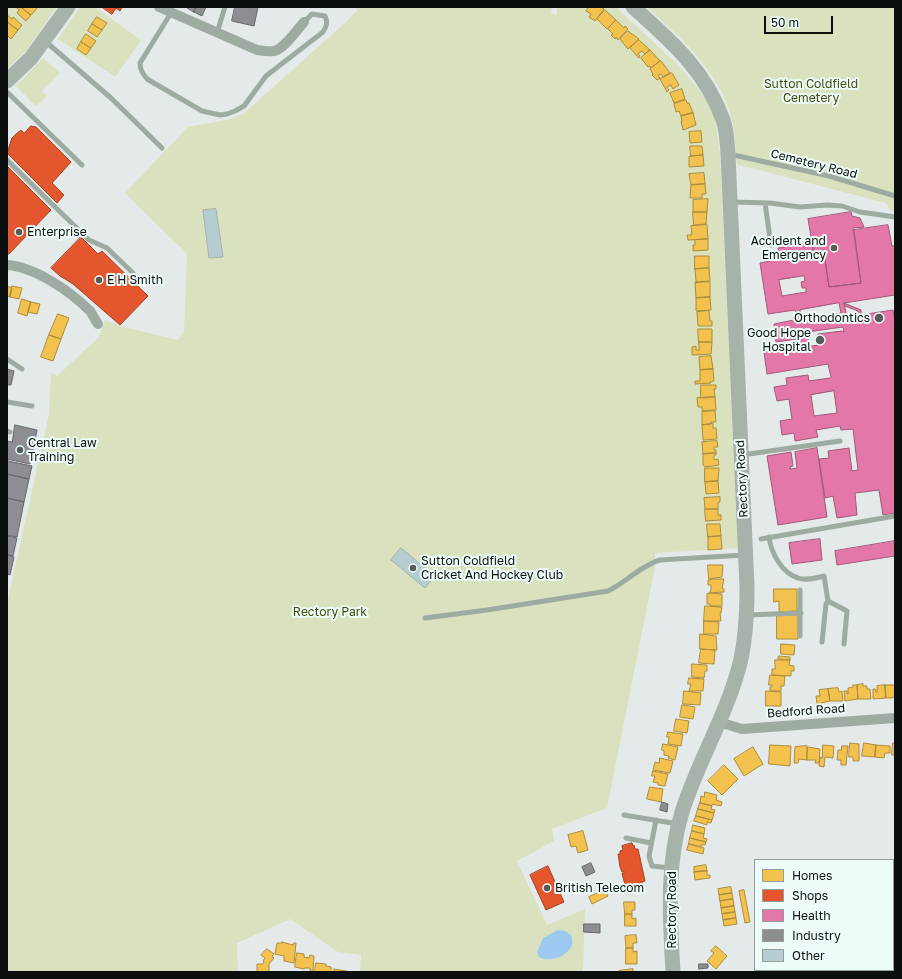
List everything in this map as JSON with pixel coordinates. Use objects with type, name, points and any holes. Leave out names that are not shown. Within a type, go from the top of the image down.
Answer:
[{"type":"street","points":[[7,81],[31,58],[68,7]]},
{"type":"street","name":"Rectory Road","points":[[634,7],[686,56],[713,95],[724,122],[728,154],[746,555],[746,615],[740,662],[730,696],[693,781],[674,844],[670,876],[670,917],[673,972]]},
{"type":"street","points":[[164,9],[258,50],[274,51],[281,48],[304,22]]},
{"type":"street","points":[[7,265],[26,269],[52,282],[75,298],[91,312],[98,324]]},
{"type":"street","name":"Bedford Road","points":[[719,722],[742,729],[895,718]]},
{"type":"lane","points":[[217,33],[225,7]]},
{"type":"lane","points":[[164,9],[140,63],[142,73],[148,79],[202,111],[220,115],[235,112],[244,106],[266,76],[323,32],[326,28],[327,20],[325,16],[312,14],[304,22]]},
{"type":"lane","points":[[44,41],[111,98],[162,148]]},
{"type":"lane","points":[[7,92],[82,165]]},
{"type":"lane","name":"Cemetery Road","points":[[728,154],[829,176],[895,196]]},
{"type":"lane","points":[[7,160],[89,240],[107,248],[133,273]]},
{"type":"lane","points":[[730,202],[764,203],[800,207],[827,205],[842,206],[860,212],[895,217]]},
{"type":"lane","points":[[764,203],[771,245]]},
{"type":"lane","points":[[7,359],[22,369]]},
{"type":"lane","points":[[7,402],[32,406]]},
{"type":"lane","points":[[741,455],[840,440]]},
{"type":"lane","points":[[761,539],[895,516]]},
{"type":"lane","points":[[769,537],[770,545],[774,553],[782,566],[791,574],[798,578],[807,579],[824,576],[828,601],[826,604],[822,642]]},
{"type":"lane","points":[[425,618],[487,610],[608,590],[618,586],[649,564],[660,560],[746,555]]},
{"type":"lane","points":[[800,590],[800,636]]},
{"type":"lane","points":[[828,601],[848,611],[844,644]]},
{"type":"lane","points":[[746,615],[800,613]]},
{"type":"lane","points":[[624,815],[679,824]]},
{"type":"lane","points":[[656,820],[649,856],[652,866],[671,868]]},
{"type":"lane","points":[[626,838],[651,843]]},
{"type":"green space","points":[[7,7],[57,7],[26,51],[7,69]]},
{"type":"green space","points":[[80,7],[95,7],[141,40],[115,77],[58,39]]},
{"type":"green space","name":"Rectory Park","points":[[356,7],[552,7],[551,13],[557,15],[557,7],[616,7],[680,67],[702,94],[710,107],[715,120],[720,154],[738,548],[655,553],[655,567],[607,808],[552,829],[554,841],[517,861],[547,925],[585,909],[583,972],[360,972],[361,955],[338,952],[290,919],[237,943],[238,972],[7,972],[7,604],[49,414],[51,372],[57,376],[99,337],[105,320],[120,326],[178,340],[184,331],[187,254],[125,193],[188,127],[227,120],[243,114],[345,23],[357,11]]},
{"type":"green space","name":"Sutton Coldfield Cemetery","points":[[647,7],[895,7],[895,212],[891,211],[886,203],[737,165],[731,116],[725,99],[717,84],[708,69],[697,56]]},
{"type":"green space","points":[[43,58],[60,73],[42,91],[47,96],[36,106],[16,86]]},
{"type":"water","points":[[558,930],[565,931],[571,935],[572,944],[570,949],[562,956],[557,958],[543,959],[539,957],[537,952],[543,938]]},
{"type":"building: Homes","points":[[16,7],[21,7],[31,15],[26,21],[17,13],[19,10]]},
{"type":"building: Homes","points":[[21,7],[38,7],[31,15]]},
{"type":"building: Homes","points":[[589,7],[601,7],[604,9],[595,21],[589,17],[591,14],[586,11]]},
{"type":"building: Homes","points":[[605,10],[616,20],[607,29],[597,19]]},
{"type":"building: Homes","points":[[7,15],[12,19],[13,17],[22,25],[18,30],[7,22]]},
{"type":"building: Homes","points":[[97,17],[107,23],[102,30],[92,24]]},
{"type":"building: Homes","points":[[616,20],[624,28],[625,26],[628,29],[618,40],[616,37],[615,39],[611,35],[613,34],[608,29]]},
{"type":"building: Homes","points":[[7,22],[18,30],[11,39],[7,35]]},
{"type":"building: Homes","points":[[92,24],[102,30],[97,37],[88,31]]},
{"type":"building: Homes","points":[[628,31],[639,39],[628,49],[620,39]]},
{"type":"building: Homes","points":[[86,34],[96,41],[91,48],[81,42]]},
{"type":"building: Homes","points":[[639,40],[650,50],[645,54],[642,51],[638,54],[640,56],[639,58],[630,48]]},
{"type":"building: Homes","points":[[81,42],[91,48],[86,55],[77,49]]},
{"type":"building: Homes","points":[[650,50],[660,61],[651,68],[650,66],[648,67],[641,58]]},
{"type":"building: Homes","points":[[661,61],[670,73],[663,77],[661,74],[658,75],[660,78],[657,80],[652,75],[653,74],[650,69]]},
{"type":"building: Homes","points":[[672,73],[679,85],[673,89],[671,85],[667,87],[669,90],[667,92],[660,79]]},
{"type":"building: Homes","points":[[682,89],[685,99],[674,103],[670,93]]},
{"type":"building: Homes","points":[[686,100],[687,103],[689,103],[693,113],[681,116],[679,111],[676,112],[674,104]]},
{"type":"building: Homes","points":[[693,113],[696,125],[683,130],[681,116]]},
{"type":"building: Homes","points":[[701,131],[702,142],[690,143],[689,132]]},
{"type":"building: Homes","points":[[690,146],[702,146],[703,155],[691,156]]},
{"type":"building: Homes","points":[[703,155],[704,166],[689,167],[689,157]]},
{"type":"building: Homes","points":[[704,173],[705,184],[691,185],[689,174]]},
{"type":"building: Homes","points":[[705,184],[706,194],[702,194],[702,198],[690,198],[691,185]]},
{"type":"building: Homes","points":[[708,199],[707,212],[693,212],[693,200]]},
{"type":"building: Homes","points":[[693,212],[707,212],[706,224],[694,225]]},
{"type":"building: Homes","points":[[707,225],[708,239],[688,240],[687,235],[692,235],[691,226]]},
{"type":"building: Homes","points":[[708,239],[708,250],[693,251],[695,240]]},
{"type":"building: Homes","points":[[695,256],[709,256],[709,268],[695,269]]},
{"type":"building: Homes","points":[[709,268],[710,281],[696,282],[695,269]]},
{"type":"building: Homes","points":[[710,282],[710,297],[696,298],[695,283]]},
{"type":"building: Homes","points":[[7,286],[12,288],[10,297],[7,296]]},
{"type":"building: Homes","points":[[12,286],[22,288],[19,299],[10,297]]},
{"type":"building: Homes","points":[[710,297],[711,310],[696,311],[696,298]]},
{"type":"building: Homes","points":[[22,299],[31,302],[27,316],[18,313]]},
{"type":"building: Homes","points":[[31,302],[40,304],[37,314],[28,312]]},
{"type":"building: Homes","points":[[709,311],[712,326],[698,326],[697,312]]},
{"type":"building: Homes","points":[[58,314],[69,318],[61,339],[49,335]]},
{"type":"building: Homes","points":[[698,329],[712,329],[712,342],[699,342]]},
{"type":"building: Homes","points":[[49,335],[61,339],[53,361],[41,357]]},
{"type":"building: Homes","points":[[699,342],[712,342],[711,354],[692,355],[692,347],[696,346],[696,350],[699,350]]},
{"type":"building: Homes","points":[[711,356],[713,369],[700,370],[699,357]]},
{"type":"building: Homes","points":[[713,369],[714,381],[710,382],[711,383],[695,384],[695,381],[700,381],[700,370]]},
{"type":"building: Homes","points":[[701,385],[716,385],[716,389],[714,389],[715,397],[701,398]]},
{"type":"building: Homes","points":[[715,397],[716,410],[702,411],[702,407],[698,407],[697,398]]},
{"type":"building: Homes","points":[[715,411],[716,422],[702,425],[702,412]]},
{"type":"building: Homes","points":[[713,424],[713,428],[716,428],[717,439],[703,440],[702,425]]},
{"type":"building: Homes","points":[[717,441],[718,447],[714,447],[716,453],[703,454],[702,442]]},
{"type":"building: Homes","points":[[716,453],[716,455],[714,455],[714,460],[718,459],[719,465],[705,467],[703,465],[703,454]]},
{"type":"building: Homes","points":[[705,468],[719,468],[718,481],[705,482]]},
{"type":"building: Homes","points":[[718,481],[719,493],[706,494],[705,482]]},
{"type":"building: Homes","points":[[720,497],[718,509],[705,509],[704,498]]},
{"type":"building: Homes","points":[[705,509],[718,509],[718,515],[721,515],[721,520],[706,521]]},
{"type":"building: Homes","points":[[707,524],[720,524],[721,536],[708,537]]},
{"type":"building: Homes","points":[[721,536],[722,549],[708,550],[708,537]]},
{"type":"building: Homes","points":[[708,565],[723,565],[722,577],[709,579]]},
{"type":"building: Homes","points":[[724,579],[722,588],[724,589],[724,592],[709,593],[711,590],[711,585],[708,585],[708,580]]},
{"type":"building: Homes","points":[[774,589],[797,589],[797,611],[779,612],[779,601],[774,602]]},
{"type":"building: Homes","points":[[707,594],[722,594],[722,606],[710,606],[710,604],[707,604]]},
{"type":"building: Homes","points":[[705,606],[722,607],[720,613],[721,621],[704,621]]},
{"type":"building: Homes","points":[[777,615],[798,615],[798,639],[777,639]]},
{"type":"building: Homes","points":[[704,621],[719,622],[718,634],[704,634]]},
{"type":"building: Homes","points":[[700,634],[716,636],[717,650],[700,649]]},
{"type":"building: Homes","points":[[781,644],[795,645],[794,655],[781,654]]},
{"type":"building: Homes","points":[[701,649],[715,650],[714,664],[699,663]]},
{"type":"building: Homes","points":[[779,656],[790,657],[790,660],[778,659]]},
{"type":"building: Homes","points":[[775,660],[790,660],[789,665],[794,666],[794,671],[791,671],[791,676],[772,675],[772,669],[775,669]]},
{"type":"building: Homes","points":[[692,664],[707,665],[707,671],[705,671],[704,678],[692,677]]},
{"type":"building: Homes","points":[[770,675],[785,676],[784,686],[781,686],[781,691],[770,691],[770,687],[772,687],[772,685],[769,685]]},
{"type":"building: Homes","points":[[689,678],[704,679],[703,691],[689,691],[691,684],[688,684]]},
{"type":"building: Homes","points":[[863,684],[863,686],[867,686],[867,689],[870,689],[871,699],[858,699],[857,685]]},
{"type":"building: Homes","points":[[853,685],[857,685],[858,699],[845,701],[844,691],[847,691],[848,694],[848,688],[853,687]]},
{"type":"building: Homes","points":[[885,685],[895,685],[895,698],[886,698]]},
{"type":"building: Homes","points":[[885,685],[886,698],[873,699],[873,689],[877,692],[877,686]]},
{"type":"building: Homes","points":[[838,688],[839,692],[842,691],[843,701],[830,701],[828,689]]},
{"type":"building: Homes","points":[[828,689],[830,701],[817,704],[816,696],[820,696],[819,690]]},
{"type":"building: Homes","points":[[684,691],[701,693],[700,705],[683,704]]},
{"type":"building: Homes","points":[[766,691],[781,692],[781,706],[766,706]]},
{"type":"building: Homes","points":[[682,705],[695,707],[693,719],[680,717]]},
{"type":"building: Homes","points":[[676,719],[689,721],[687,733],[674,731]]},
{"type":"building: Homes","points":[[668,732],[683,734],[681,746],[668,744]]},
{"type":"building: Homes","points":[[850,743],[859,744],[859,761],[853,761],[853,757],[849,757]]},
{"type":"building: Homes","points":[[864,743],[876,745],[875,757],[862,756]]},
{"type":"building: Homes","points":[[893,743],[895,743],[895,755],[892,755]]},
{"type":"building: Homes","points":[[663,744],[678,747],[675,760],[664,755],[664,751],[662,750]]},
{"type":"building: Homes","points":[[770,745],[791,746],[790,766],[769,764]]},
{"type":"building: Homes","points":[[823,745],[834,746],[833,758],[825,757],[824,767],[819,766],[820,757],[822,758]]},
{"type":"building: Homes","points":[[876,745],[890,746],[890,753],[885,753],[884,758],[875,757]]},
{"type":"building: Homes","points":[[807,746],[807,760],[799,759],[798,763],[794,763],[795,747]]},
{"type":"building: Homes","points":[[842,746],[848,746],[846,765],[841,765],[841,760],[837,760],[838,750],[841,750]]},
{"type":"building: Homes","points":[[753,747],[763,764],[744,776],[734,759]]},
{"type":"building: Homes","points":[[808,747],[820,749],[819,763],[815,763],[816,760],[807,760]]},
{"type":"building: Homes","points":[[660,758],[673,761],[670,773],[653,770],[655,762],[659,763]]},
{"type":"building: Homes","points":[[724,765],[738,779],[722,795],[708,781]]},
{"type":"building: Homes","points":[[653,771],[668,774],[665,786],[658,785],[658,783],[653,782],[655,776],[652,776]]},
{"type":"building: Homes","points":[[650,787],[663,789],[661,802],[647,799]]},
{"type":"building: Homes","points":[[705,792],[717,795],[716,800],[722,802],[721,806],[712,804],[712,806],[700,803],[701,796],[704,797]]},
{"type":"building: Homes","points":[[700,803],[712,806],[711,809],[715,810],[714,813],[698,809]]},
{"type":"building: Homes","points":[[698,809],[714,813],[712,820],[696,816]]},
{"type":"building: Homes","points":[[696,816],[712,820],[711,823],[707,822],[707,825],[694,821]]},
{"type":"building: Homes","points":[[693,825],[705,828],[704,834],[692,831]]},
{"type":"building: Homes","points":[[583,831],[588,850],[578,853],[576,846],[571,847],[568,835]]},
{"type":"building: Homes","points":[[692,831],[704,834],[703,838],[707,839],[706,842],[690,838]]},
{"type":"building: Homes","points":[[690,838],[706,842],[705,845],[701,845],[701,847],[689,844]]},
{"type":"building: Homes","points":[[689,844],[704,848],[703,854],[687,850]]},
{"type":"building: Homes","points":[[706,865],[707,871],[694,872],[694,867]]},
{"type":"building: Homes","points":[[894,865],[895,865],[894,878]]},
{"type":"building: Homes","points":[[707,871],[707,875],[710,875],[710,878],[695,880],[694,872]]},
{"type":"building: Homes","points":[[731,887],[732,893],[719,895],[718,889]]},
{"type":"building: Homes","points":[[605,890],[608,896],[592,904],[589,897]]},
{"type":"building: Homes","points":[[744,890],[750,922],[745,923],[739,891]]},
{"type":"building: Homes","points":[[732,893],[733,899],[720,901],[719,895]]},
{"type":"building: Homes","points":[[733,899],[734,906],[721,908],[720,901]]},
{"type":"building: Homes","points":[[624,902],[635,902],[635,910],[632,910],[632,914],[625,914]]},
{"type":"building: Homes","points":[[734,906],[735,912],[722,914],[721,908]]},
{"type":"building: Homes","points":[[735,912],[736,918],[723,920],[722,914]]},
{"type":"building: Homes","points":[[625,914],[632,914],[632,919],[636,918],[636,926],[625,926]]},
{"type":"building: Homes","points":[[736,918],[737,924],[724,926],[723,920]]},
{"type":"building: Homes","points":[[636,935],[637,943],[633,943],[633,948],[626,948],[625,936]]},
{"type":"building: Homes","points":[[282,942],[293,945],[296,943],[294,963],[284,961],[284,956],[275,954],[277,943]]},
{"type":"building: Homes","points":[[716,946],[727,956],[716,969],[707,961],[714,953],[711,951]]},
{"type":"building: Homes","points":[[626,948],[633,948],[633,952],[637,951],[637,964],[626,964]]},
{"type":"building: Homes","points":[[267,949],[274,954],[272,957],[274,958],[269,964],[269,972],[257,972],[257,964],[263,964],[265,958],[261,955]]},
{"type":"building: Homes","points":[[297,953],[304,954],[304,957],[309,958],[310,955],[314,956],[313,971],[310,971],[310,968],[304,969],[295,967]]},
{"type":"building: Homes","points":[[316,963],[326,964],[326,966],[331,967],[331,972],[315,972]]},
{"type":"building: Homes","points":[[334,969],[352,972],[334,972]]},
{"type":"building: Homes","points":[[633,969],[633,972],[619,972],[619,971]]},
{"type":"building: Shops","points":[[102,7],[122,7],[120,11],[116,8],[112,14]]},
{"type":"building: Shops","points":[[31,126],[36,127],[71,162],[52,183],[64,195],[57,203],[7,153],[12,138],[21,130],[24,133]]},
{"type":"building: Shops","name":"Enterprise","points":[[8,167],[51,210],[9,254],[7,254]]},
{"type":"building: Shops","name":"E H Smith","points":[[81,237],[98,254],[102,251],[148,296],[120,325],[73,284],[51,268]]},
{"type":"building: Shops","points":[[632,843],[635,849],[638,849],[645,881],[633,885],[625,885],[622,873],[624,873],[624,871],[622,872],[620,867],[618,854],[620,854],[620,851],[623,850],[622,846]]},
{"type":"building: Shops","name":"British Telecom","points":[[548,866],[564,902],[546,910],[530,875]]},
{"type":"building: Health","name":"Accident and Emergency","points":[[851,212],[852,216],[860,218],[864,227],[853,228],[861,283],[829,287],[824,253],[814,254],[808,219]]},
{"type":"building: Health","points":[[888,225],[892,246],[895,246],[895,295],[844,303],[847,317],[893,310],[895,319],[895,513],[883,515],[879,490],[855,493],[857,515],[837,518],[833,496],[825,498],[819,459],[829,458],[828,451],[849,448],[852,471],[858,470],[853,429],[841,430],[840,426],[816,430],[818,437],[795,441],[794,433],[782,435],[780,421],[792,419],[789,399],[777,401],[774,387],[787,385],[786,378],[808,375],[809,381],[830,378],[828,364],[767,374],[764,352],[819,345],[818,334],[844,332],[843,327],[807,332],[809,344],[798,347],[797,339],[776,342],[774,324],[794,320],[793,317],[797,316],[795,310],[768,314],[760,263],[780,259],[778,248],[790,246],[790,240],[799,238],[800,244],[812,243],[814,254],[824,253],[829,287],[861,283],[854,230]],"holes":[[[804,276],[805,281],[801,282],[802,288],[806,288],[806,292],[782,296],[779,280]],[[839,303],[841,313],[809,318],[808,314],[801,316],[800,310]],[[834,391],[837,413],[814,416],[811,395]]]},
{"type":"building: Health","points":[[844,303],[861,310],[861,315],[858,315],[858,311],[845,306]]},
{"type":"building: Health","points":[[817,448],[827,517],[778,525],[767,456],[791,452],[793,466],[790,467],[791,469],[797,468],[795,452]]},
{"type":"building: Health","points":[[820,539],[822,560],[792,564],[789,543]]},
{"type":"building: Health","points":[[895,541],[895,556],[837,565],[835,551]]},
{"type":"building: Industry","points":[[186,7],[196,7],[194,12]]},
{"type":"building: Industry","points":[[196,7],[206,7],[202,16],[194,12]]},
{"type":"building: Industry","points":[[235,7],[258,7],[254,26],[232,21]]},
{"type":"building: Industry","points":[[7,369],[14,371],[11,385],[7,385]]},
{"type":"building: Industry","name":"Central Law Training","points":[[15,425],[37,430],[30,464],[7,459],[7,441],[12,442]]},
{"type":"building: Industry","points":[[8,461],[32,466],[29,479],[7,474]]},
{"type":"building: Industry","points":[[7,474],[29,479],[24,502],[7,498]]},
{"type":"building: Industry","points":[[7,498],[24,502],[17,537],[7,535]]},
{"type":"building: Industry","points":[[7,536],[17,538],[13,556],[7,555]]},
{"type":"building: Industry","points":[[7,555],[14,557],[10,575],[7,574]]},
{"type":"building: Industry","points":[[662,802],[668,804],[667,812],[660,810]]},
{"type":"building: Industry","points":[[591,863],[595,872],[586,876],[582,867]]},
{"type":"building: Industry","points":[[584,924],[600,924],[600,933],[584,932]]},
{"type":"building: Industry","points":[[699,964],[708,964],[708,968],[699,969]]},
{"type":"building: Other","points":[[216,209],[223,257],[209,258],[203,210]]},
{"type":"building: Other","name":"Sutton Coldfield Cricket And Hockey Club","points":[[401,548],[435,576],[425,588],[391,560]]},
{"type":"place","name":"Enterprise","points":[[19,232]]},
{"type":"place","name":"Accident and Emergency","points":[[834,248]]},
{"type":"place","name":"E H Smith","points":[[99,280]]},
{"type":"place","name":"Orthodontics","points":[[879,318]]},
{"type":"place","name":"Good Hope Hospital","points":[[820,340]]},
{"type":"place","name":"Central Law Training","points":[[20,450]]},
{"type":"place","name":"Sutton Coldfield Cricket And Hockey Club","points":[[413,568]]},
{"type":"place","name":"British Telecom","points":[[547,888]]}]
